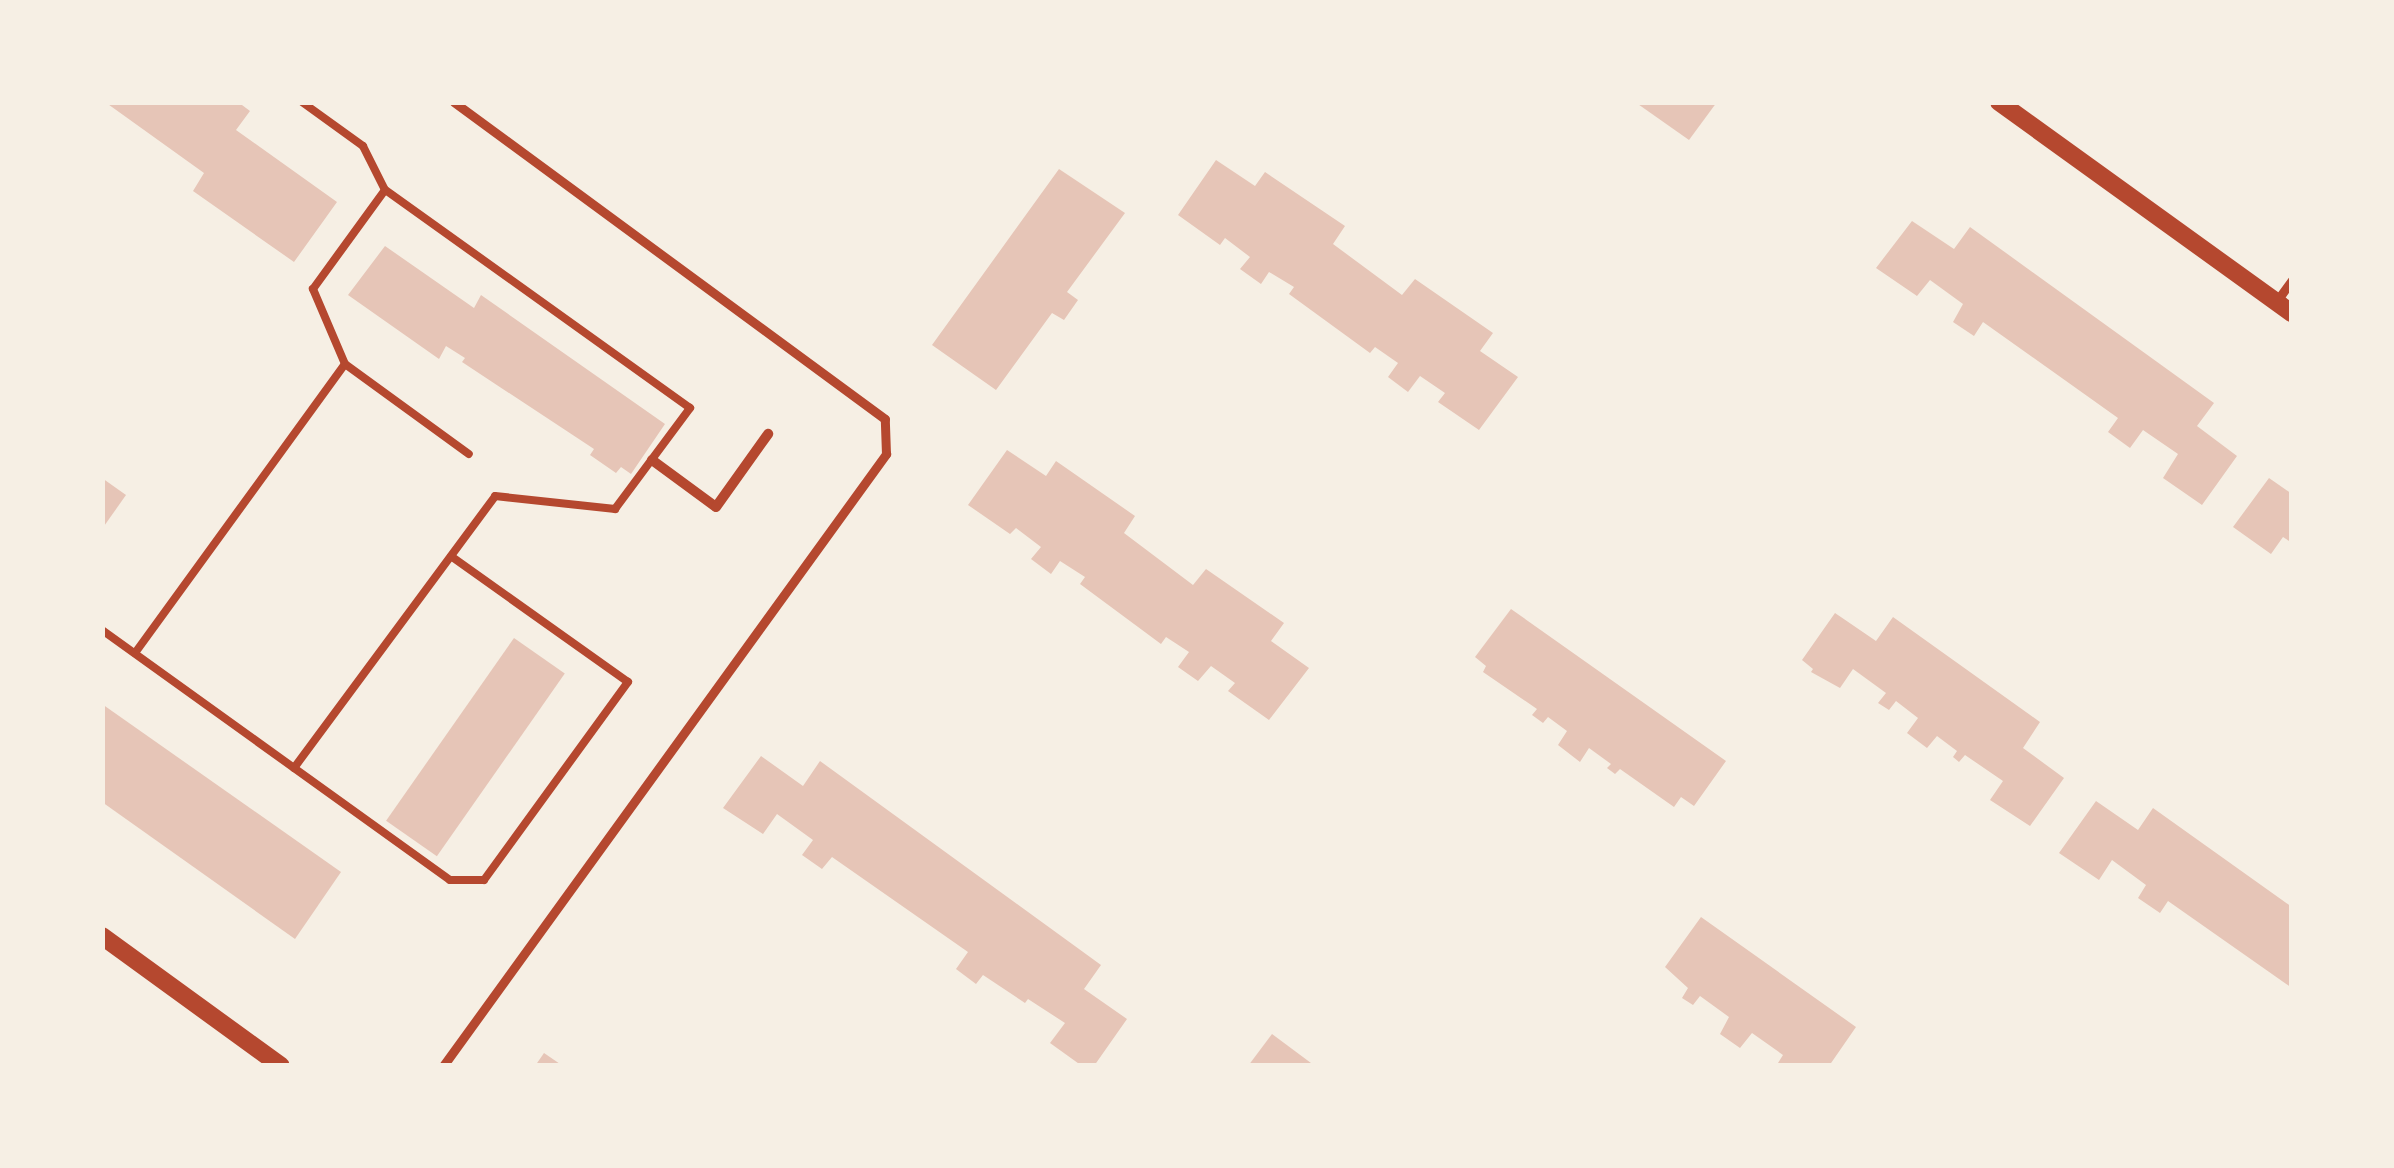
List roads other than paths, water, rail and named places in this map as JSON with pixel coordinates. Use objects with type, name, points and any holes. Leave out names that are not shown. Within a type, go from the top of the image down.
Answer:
[{"type":"street","points":[[442,1066],[886,454],[885,419],[454,102]]},
{"type":"street","points":[[1998,102],[2284,308],[2292,280]]},
{"type":"street","points":[[652,460],[716,507],[768,434]]},
{"type":"street","points":[[102,936],[281,1066]]},
{"type":"lane","points":[[294,768],[495,496],[615,508],[690,408],[386,190],[363,146],[302,102]]},
{"type":"lane","points":[[386,190],[313,290],[344,364],[469,454]]},
{"type":"lane","points":[[135,653],[344,364]]},
{"type":"lane","points":[[102,630],[450,880],[484,880],[628,682],[451,556]]}]
